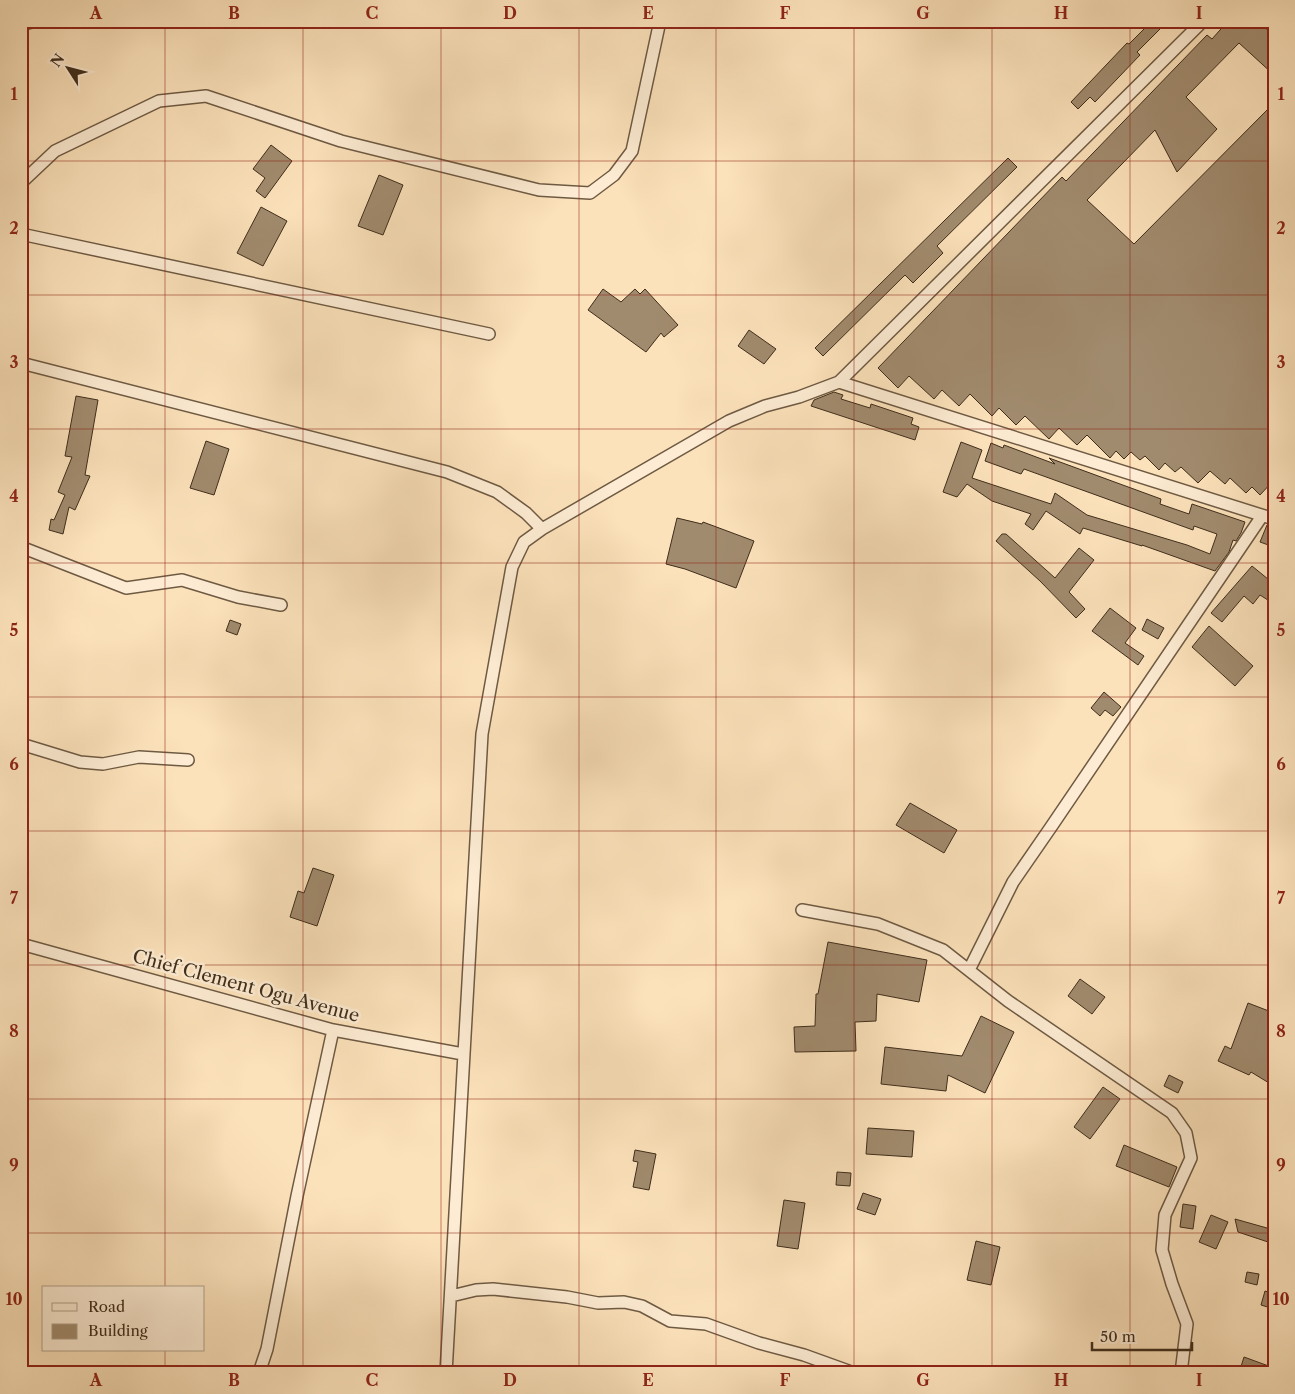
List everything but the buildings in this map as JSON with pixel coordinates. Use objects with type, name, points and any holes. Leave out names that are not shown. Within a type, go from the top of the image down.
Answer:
[{"type":"street","points":[[21,183],[55,151],[159,101],[206,96],[341,141],[539,190],[590,193],[614,175],[632,151],[660,21]]},
{"type":"street","points":[[446,1373],[482,734],[512,567],[524,542],[542,529],[729,421],[765,406],[799,397],[838,382],[1203,21]]},
{"type":"street","points":[[21,234],[489,334]]},
{"type":"street","points":[[21,363],[446,472],[497,492],[526,513],[542,529]]},
{"type":"street","points":[[838,382],[1274,520]]},
{"type":"street","points":[[969,970],[1012,882],[1051,828],[1262,516]]},
{"type":"street","points":[[21,546],[126,588],[182,580],[238,597],[281,605]]},
{"type":"street","points":[[21,744],[80,762],[103,764],[139,758],[188,760]]},
{"type":"street","points":[[802,910],[878,924],[943,950],[1008,1001],[1172,1113],[1186,1133],[1191,1158],[1165,1214],[1162,1250],[1187,1324],[1182,1373]]},
{"type":"street","name":"Chief Clement Ogu Avenue","points":[[21,944],[333,1030],[464,1054]]},
{"type":"street","points":[[259,1373],[267,1350],[297,1196],[333,1030]]},
{"type":"street","points":[[451,1296],[476,1290],[493,1289],[567,1297],[598,1303],[624,1302],[642,1306],[670,1321],[706,1324],[854,1373]]},
{"type":"shaded area","points":[[21,21],[58,21],[21,32]]}]
